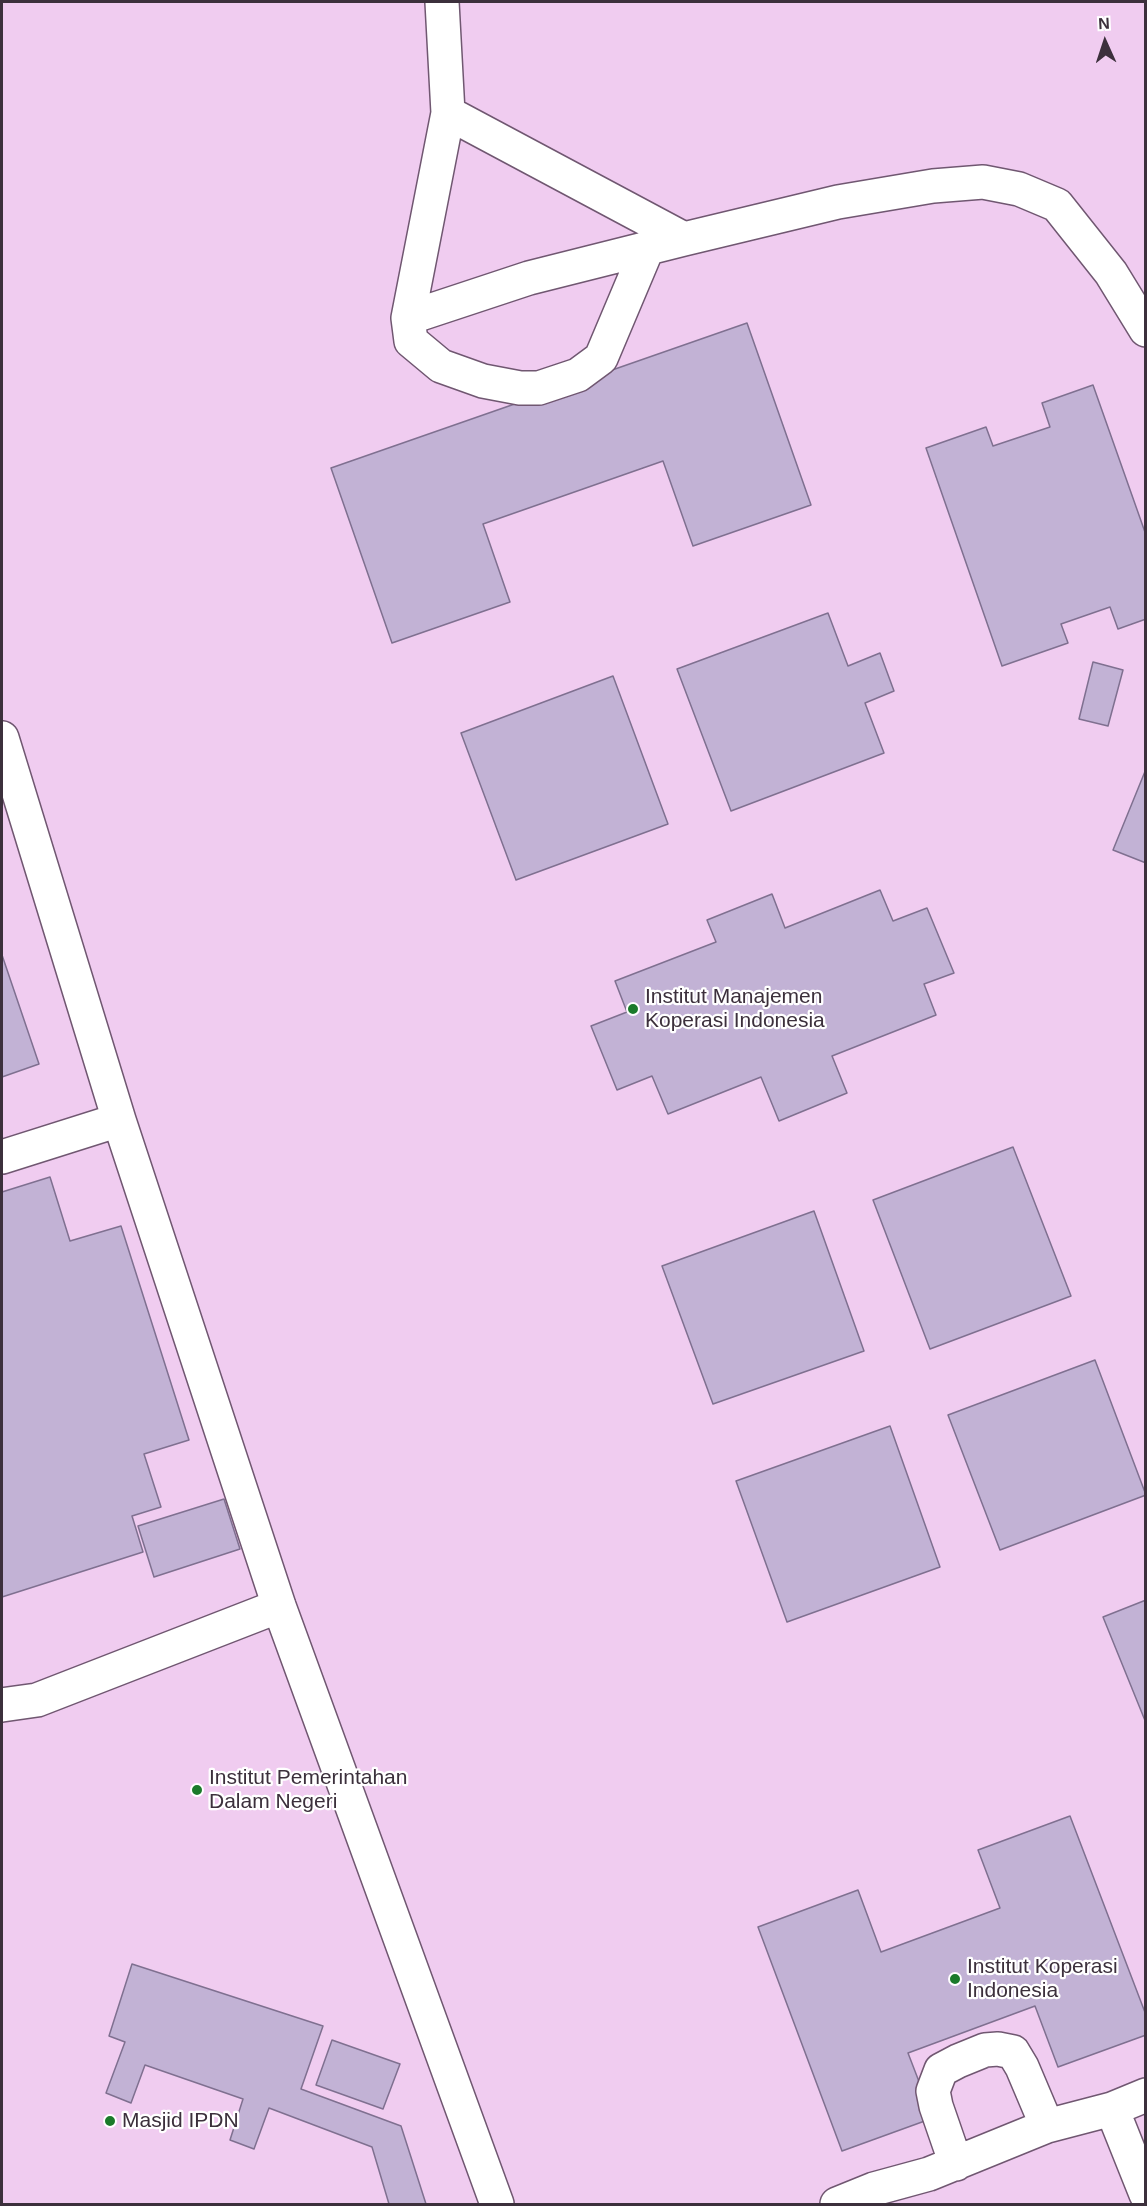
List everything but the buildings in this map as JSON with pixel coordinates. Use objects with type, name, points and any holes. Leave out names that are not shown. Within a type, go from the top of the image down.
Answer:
[{"type":"street","points":[[442,2],[448,113],[408,318],[411,341],[441,366],[483,381],[520,388],[539,388],[578,375],[601,358],[647,249]]},
{"type":"street","points":[[448,113],[684,239]]},
{"type":"street","points":[[408,318],[529,278],[838,202],[933,186],[983,182],[1019,189],[1057,205],[1111,273],[1146,330]]},
{"type":"street","points":[[2,738],[118,1120],[279,1606],[497,2205]]},
{"type":"street","points":[[2,1157],[118,1120]]},
{"type":"street","points":[[2,1705],[37,1700],[279,1606]]},
{"type":"street","points":[[956,2164],[933,2091],[941,2070],[958,2061],[985,2050],[998,2049],[1013,2052],[1022,2067],[1047,2126]]},
{"type":"street","points":[[837,2205],[877,2197],[1047,2126],[1112,2109],[1146,2095]]},
{"type":"street","points":[[1112,2109],[1146,2194]]},
{"type":"shaded area","name":"Institut Manajemen Koperasi Indonesia","points":[[2,2],[1145,2],[1145,2204],[2,2204]]},
{"type":"place","name":"Institut Manajemen Koperasi Indonesia","points":[[633,1009]]},
{"type":"place","name":"Institut Pemerintahan Dalam Negeri","points":[[197,1790]]},
{"type":"place","name":"Institut Koperasi Indonesia","points":[[955,1979]]},
{"type":"place","name":"Masjid IPDN","points":[[110,2121]]}]
